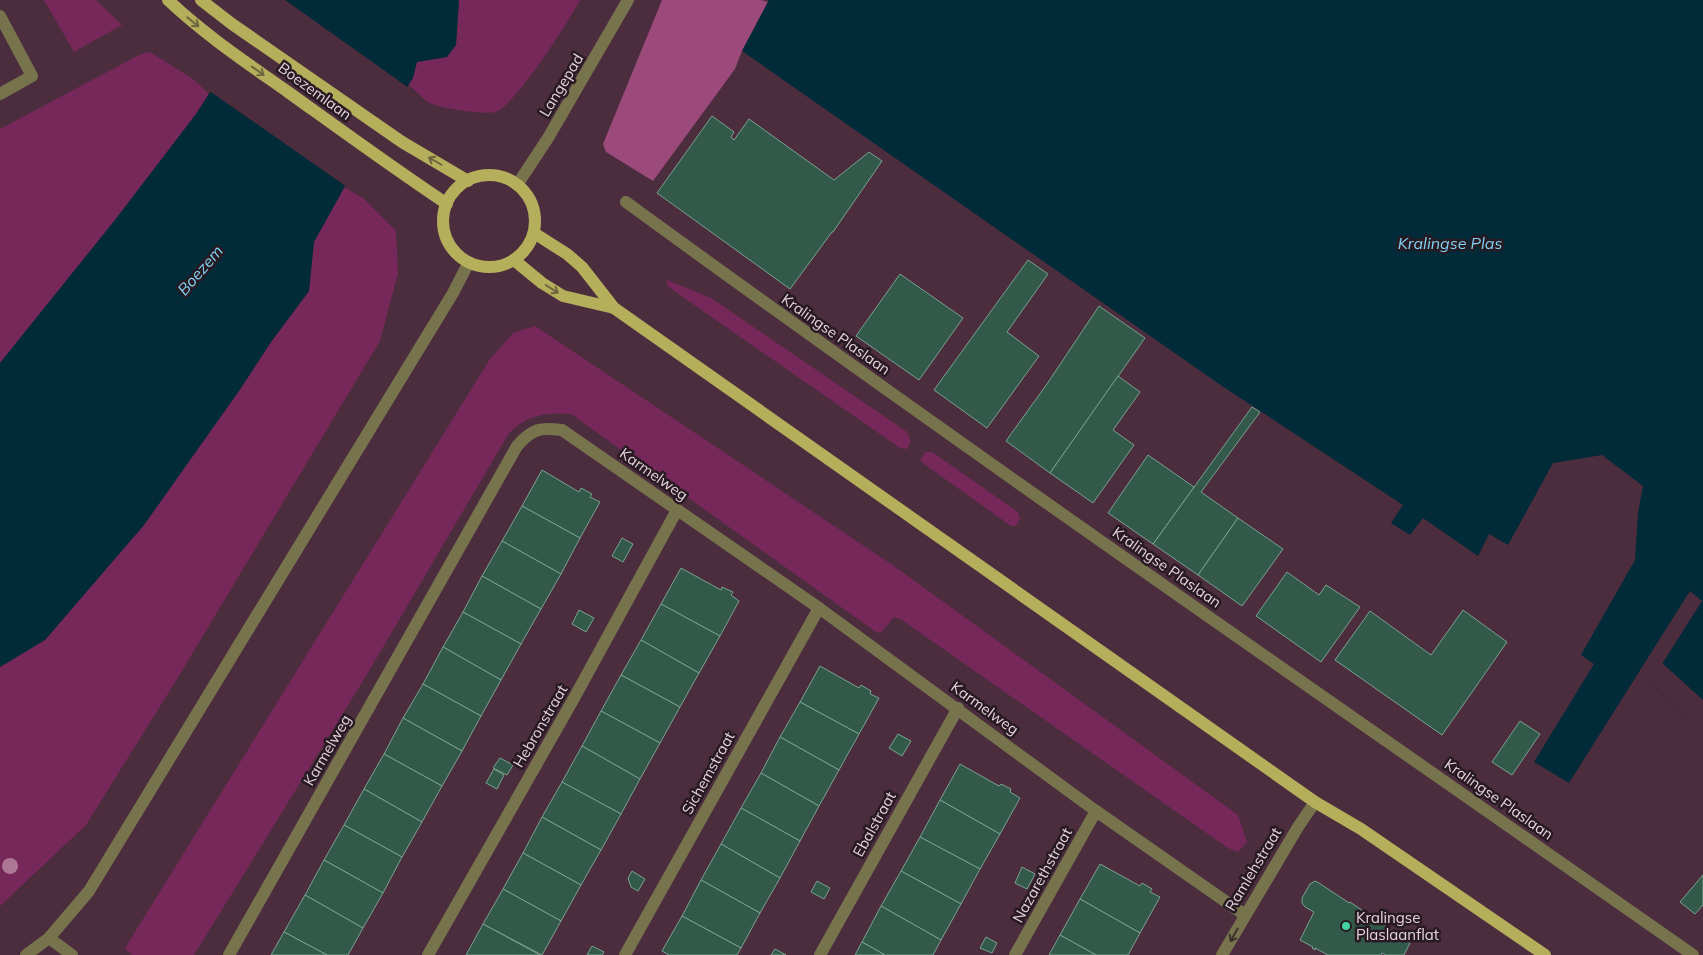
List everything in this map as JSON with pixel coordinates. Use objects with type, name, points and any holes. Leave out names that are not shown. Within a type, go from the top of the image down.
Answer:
[{"type":"main road","name":"Boezemlaan","points":[[168,0],[188,19],[219,42],[447,204]]},
{"type":"main road","name":"Boezemlaan","points":[[201,0],[232,24],[402,142],[468,181]]},
{"type":"main road","points":[[480,176],[506,178],[517,184],[533,206],[535,219],[534,233],[526,248],[514,260],[503,265],[491,267],[480,266],[459,256],[452,248],[447,237],[444,227],[444,215],[447,204],[459,187],[480,176]]},
{"type":"main road","points":[[534,233],[567,254],[582,267],[614,308],[1315,802],[1361,829],[1545,955]]},
{"type":"main road","points":[[514,260],[542,283],[562,296],[614,308]]},
{"type":"street","name":"Langepad","points":[[517,184],[548,138],[628,0]]},
{"type":"street","points":[[0,16],[32,76],[0,94]]},
{"type":"street","name":"Kralingse Plaslaan","points":[[626,202],[1006,474],[1692,955]]},
{"type":"street","points":[[26,955],[49,938],[89,891],[453,293],[469,262]]},
{"type":"street","name":"Karmelweg","points":[[229,955],[518,446],[531,432],[541,429],[562,430],[818,608],[958,708],[1096,811],[1245,915]]},
{"type":"street","name":"Hebronstraat","points":[[428,955],[568,709],[677,510]]},
{"type":"street","name":"Sichemstraat","points":[[625,955],[818,608]]},
{"type":"street","name":"Ebalstraat","points":[[820,955],[958,708]]},
{"type":"street","name":"Ramlehstraat","points":[[1222,955],[1298,827],[1315,802]]},
{"type":"street","name":"Nazarethstraat","points":[[1015,955],[1096,811]]},
{"type":"street","points":[[49,938],[72,955]]},
{"type":"shaded area","points":[[44,0],[96,0],[122,25],[74,52]]},
{"type":"shaded area","points":[[459,0],[580,0],[541,62],[515,95],[495,112],[482,113],[441,107],[433,104],[425,100],[408,84],[413,78],[417,62],[447,57],[456,45]]},
{"type":"shaded area","points":[[662,0],[761,0],[768,2],[742,51],[735,69],[653,181],[606,152],[603,144]]},
{"type":"shaded area","points":[[150,52],[193,79],[209,94],[196,114],[115,220],[0,363],[0,129],[141,54]]},
{"type":"shaded area","points":[[344,187],[363,198],[396,231],[398,273],[380,341],[177,679],[86,825],[0,906],[0,667],[45,640],[144,525],[241,388],[271,342],[309,291],[314,242]]},
{"type":"shaded area","points":[[667,280],[711,298],[907,432],[911,441],[907,449],[900,448],[667,286]]},
{"type":"shaded area","points":[[535,326],[894,566],[1238,815],[1247,842],[1238,852],[1228,848],[899,618],[893,618],[881,633],[876,632],[571,414],[545,414],[523,422],[509,433],[366,676],[194,955],[132,955],[125,948],[490,359],[513,333]]},
{"type":"shaded area","points":[[925,452],[932,452],[1018,512],[1020,519],[1016,526],[1011,526],[924,464],[920,460]]},
{"type":"water","name":"Boezem","points":[[257,0],[459,0],[456,45],[447,57],[417,62],[413,78],[354,170],[314,242],[309,291],[271,342],[241,388],[144,525],[45,640],[0,667],[0,363],[115,220],[196,114],[225,69]]},
{"type":"water","name":"Kralingse Plas","points":[[769,0],[1703,0],[1703,730],[1650,683],[1702,601],[1690,591],[1569,783],[1534,762],[1594,664],[1581,655],[1635,560],[1638,513],[1643,486],[1602,455],[1553,463],[1508,545],[1489,534],[1478,556],[1423,518],[1410,535],[1391,523],[1403,505],[1222,386],[742,51]]},
{"type":"pier","points":[[254,0],[285,0],[409,88],[347,187],[208,90],[223,67]]},
{"type":"pier","points":[[1662,663],[1703,700],[1703,730],[1650,683]]},
{"type":"building","points":[[712,116],[734,132],[731,137],[734,140],[749,119],[834,180],[869,152],[882,161],[833,232],[790,289],[657,193]]},
{"type":"building","points":[[1028,260],[1048,274],[1007,332],[1039,356],[987,428],[934,390]]},
{"type":"building","points":[[900,274],[963,318],[919,380],[856,336]]},
{"type":"building","points":[[1099,306],[1145,338],[1050,473],[1006,441]]},
{"type":"building","points":[[1118,376],[1140,392],[1113,430],[1134,445],[1093,503],[1050,473]]},
{"type":"building","points":[[1252,407],[1260,412],[1201,492],[1238,518],[1198,575],[1153,544]]},
{"type":"building","points":[[1148,455],[1194,487],[1153,544],[1108,513]]},
{"type":"building","points":[[542,470],[579,492],[581,488],[592,494],[590,497],[600,502],[580,538],[522,506]]},
{"type":"building","points":[[522,506],[580,538],[561,574],[502,541]]},
{"type":"building","points":[[1238,518],[1283,549],[1242,606],[1198,575]]},
{"type":"building","points":[[622,538],[633,544],[623,562],[612,556]]},
{"type":"building","points":[[502,541],[561,574],[541,609],[482,576]]},
{"type":"building","points":[[681,568],[721,590],[722,587],[733,592],[731,595],[739,601],[720,636],[661,604]]},
{"type":"building","points":[[1287,572],[1319,595],[1326,585],[1360,607],[1321,662],[1256,616]]},
{"type":"building","points":[[482,576],[541,609],[521,644],[463,612]]},
{"type":"building","points":[[661,604],[720,636],[699,673],[641,640]]},
{"type":"building","points":[[579,610],[594,618],[586,632],[572,624]]},
{"type":"building","points":[[1463,610],[1507,642],[1442,735],[1335,660],[1370,611],[1431,655]]},
{"type":"building","points":[[463,612],[521,644],[501,680],[443,647]]},
{"type":"building","points":[[641,640],[699,673],[680,707],[621,675]]},
{"type":"building","points":[[443,647],[501,680],[481,716],[423,684]]},
{"type":"building","points":[[820,666],[859,688],[861,685],[871,691],[870,694],[879,698],[859,734],[800,702]]},
{"type":"building","points":[[621,675],[680,707],[660,743],[601,711]]},
{"type":"building","points":[[423,684],[481,716],[462,751],[403,718]]},
{"type":"building","points":[[800,702],[859,734],[839,770],[780,737]]},
{"type":"building","points":[[601,711],[660,743],[640,779],[582,746]]},
{"type":"building","points":[[403,718],[462,751],[442,786],[384,754]]},
{"type":"building","points":[[1520,721],[1540,734],[1512,775],[1492,762]]},
{"type":"building","points":[[898,734],[911,741],[902,756],[889,748]]},
{"type":"building","points":[[780,737],[839,770],[819,806],[761,773]]},
{"type":"building","points":[[582,746],[640,779],[621,814],[562,782]]},
{"type":"building","points":[[384,754],[442,786],[422,822],[364,789]]},
{"type":"building","points":[[500,758],[513,765],[507,775],[493,768]]},
{"type":"building","points":[[960,764],[999,786],[1001,784],[1011,789],[1010,792],[1020,798],[1000,834],[940,800]]},
{"type":"building","points":[[494,769],[504,775],[497,789],[486,783]]},
{"type":"building","points":[[761,773],[819,806],[800,841],[741,808]]},
{"type":"building","points":[[562,782],[621,814],[601,850],[542,817]]},
{"type":"building","points":[[364,789],[422,822],[402,857],[344,825]]},
{"type":"building","points":[[940,800],[1000,834],[980,869],[920,837]]},
{"type":"building","points":[[741,808],[800,841],[780,878],[721,844]]},
{"type":"building","points":[[542,817],[601,850],[581,885],[523,853]]},
{"type":"building","points":[[344,825],[402,857],[383,893],[324,860]]},
{"type":"building","points":[[920,837],[980,869],[961,904],[901,871]]},
{"type":"building","points":[[721,844],[780,878],[760,913],[701,880]]},
{"type":"building","points":[[523,853],[581,885],[561,921],[503,889]]},
{"type":"building","points":[[324,860],[383,893],[363,928],[305,895]]},
{"type":"building","points":[[1100,864],[1140,886],[1142,883],[1152,889],[1150,892],[1160,897],[1140,933],[1080,899]]},
{"type":"building","points":[[1022,867],[1035,874],[1027,889],[1015,883]]},
{"type":"building","points":[[632,871],[645,879],[638,891],[631,887],[628,878]]},
{"type":"building","points":[[901,871],[961,904],[941,940],[881,906]]},
{"type":"building","points":[[1703,875],[1703,905],[1695,914],[1680,902]]},
{"type":"building","points":[[701,880],[760,913],[741,948],[682,916]]},
{"type":"building","points":[[817,881],[830,888],[824,899],[811,892]]},
{"type":"building","name":"Kralingse Plaslaanflat","points":[[1315,881],[1350,902],[1410,943],[1404,955],[1386,955],[1382,953],[1381,955],[1328,955],[1315,948],[1315,950],[1300,940],[1314,912],[1305,907],[1302,903],[1302,898],[1310,884]]},
{"type":"building","points":[[503,889],[561,921],[542,955],[483,924]]},
{"type":"building","points":[[305,895],[363,928],[348,955],[327,955],[284,932]]},
{"type":"building","points":[[1080,899],[1140,933],[1128,955],[1096,955],[1060,935]]},
{"type":"building","points":[[881,906],[941,940],[933,955],[885,955],[862,942]]},
{"type":"building","points":[[682,916],[741,948],[737,955],[669,955],[662,951]]},
{"type":"building","points":[[483,924],[540,955],[466,955]]},
{"type":"building","points":[[284,932],[327,955],[271,955]]},
{"type":"building","points":[[1060,935],[1096,955],[1049,955]]},
{"type":"building","points":[[986,937],[997,943],[992,953],[980,948]]},
{"type":"building","points":[[862,942],[885,955],[855,955]]},
{"type":"building","points":[[592,946],[604,952],[602,955],[587,955]]},
{"type":"building","points":[[775,949],[786,955],[771,955]]},
{"type":"place","name":"Kralingse Plaslaanflat","points":[[1346,926]]}]
